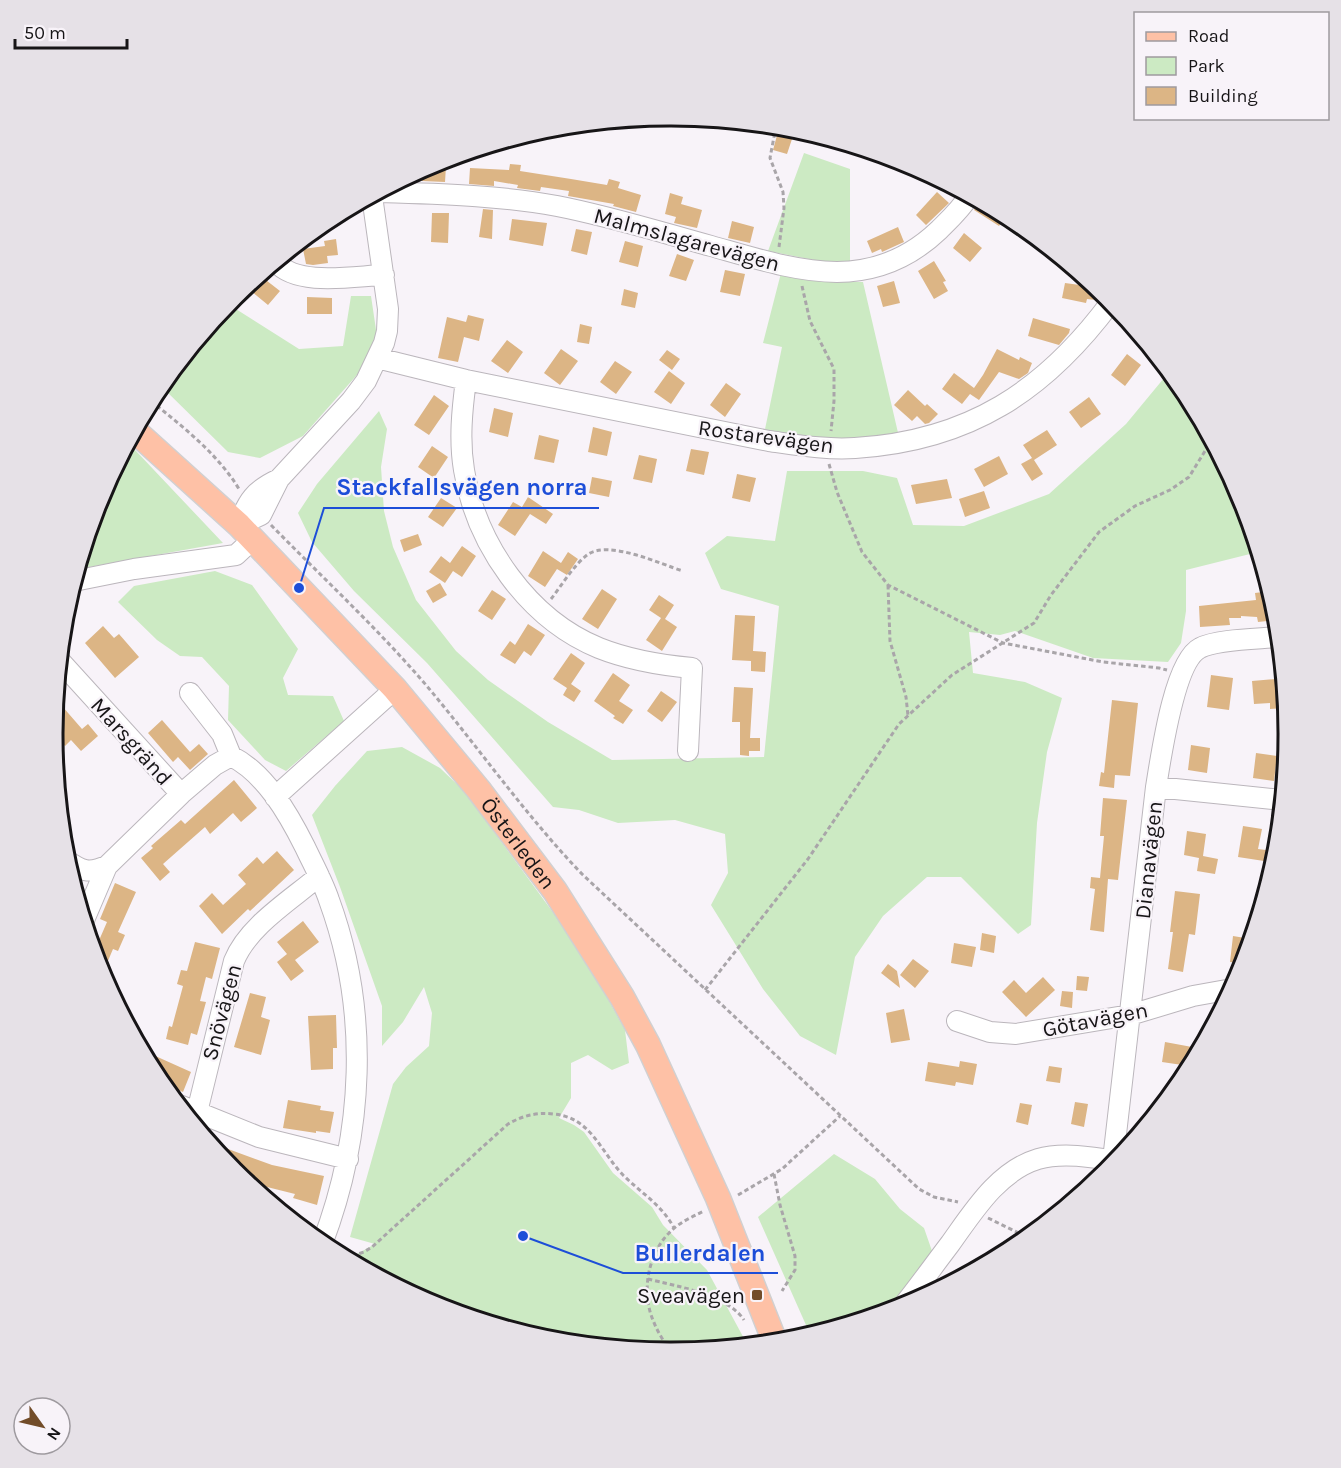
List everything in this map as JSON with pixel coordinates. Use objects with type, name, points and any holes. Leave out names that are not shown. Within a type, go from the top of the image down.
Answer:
[{"type":"main road","name":"Österleden","points":[[141,436],[254,531],[444,746],[555,891],[622,997],[670,1092],[713,1187],[771,1333]]},
{"type":"street","name":"Malmslagarevägen","points":[[395,193],[495,197],[556,206],[637,225],[777,264],[833,273],[855,272],[906,255],[926,242],[964,202]]},
{"type":"street","points":[[84,579],[134,569],[236,555],[254,531],[248,501],[265,485],[279,479],[351,401],[366,381],[377,358],[387,331],[388,309],[373,205]]},
{"type":"street","points":[[281,268],[297,276],[321,278],[384,275]]},
{"type":"street","name":"Rostarevägen","points":[[377,358],[466,380],[769,441],[828,448],[854,448],[928,437],[963,425],[997,408],[1042,378],[1106,310]]},
{"type":"street","points":[[466,380],[461,442],[464,470],[479,525],[490,547],[506,571],[541,610],[571,633],[597,647],[650,664],[692,668],[687,751]]},
{"type":"street","name":"Dianavägen","points":[[1115,1147],[1156,787],[1163,742],[1181,675],[1188,657],[1201,647],[1270,639]]},
{"type":"street","name":"Marsgränd","points":[[67,668],[181,794]]},
{"type":"street","points":[[275,797],[395,689]]},
{"type":"street","points":[[190,693],[222,734],[231,756],[245,763],[275,797],[297,831],[319,876],[339,932],[353,994],[357,1101],[348,1159],[326,1234]]},
{"type":"street","points":[[79,869],[95,871],[107,866],[181,794],[215,765],[231,756]]},
{"type":"street","points":[[1156,787],[1274,799]]},
{"type":"street","points":[[89,908],[107,866]]},
{"type":"street","name":"Snövägen","points":[[189,1104],[240,946],[319,876]]},
{"type":"street","name":"Götavägen","points":[[957,1021],[990,1032],[1016,1034],[1130,1015],[1193,996],[1220,991]]},
{"type":"street","name":"Snövägen","points":[[194,1111],[259,1137],[348,1159]]},
{"type":"street","points":[[933,1282],[975,1210],[998,1184],[1018,1168],[1038,1159],[1061,1156],[1104,1159]]},
{"type":"path","points":[[774,136],[770,158],[782,184],[784,208],[777,264]]},
{"type":"path","points":[[804,269],[801,289],[810,321],[834,369],[834,401],[828,460],[837,492],[862,552],[888,585],[1003,643],[1103,662],[1159,668],[1181,675]]},
{"type":"path","points":[[158,407],[212,454],[229,473],[243,496]]},
{"type":"path","points":[[705,990],[808,859],[899,724],[952,675],[1034,623],[1051,596],[1099,532],[1135,506],[1170,490],[1189,477],[1206,448]]},
{"type":"path","points":[[254,531],[362,616],[425,683],[536,823],[572,864],[919,1189],[934,1197],[959,1202],[1018,1232]]},
{"type":"path","points":[[541,610],[584,558],[598,549],[616,550],[683,571]]},
{"type":"path","points":[[888,585],[890,641],[906,697],[908,716]]},
{"type":"path","points":[[357,1254],[372,1247],[508,1124],[532,1114],[559,1114],[582,1123],[623,1174],[658,1204],[674,1228]]},
{"type":"path","points":[[734,1197],[774,1174],[807,1148],[840,1116]]},
{"type":"path","points":[[774,1174],[780,1205],[795,1256],[795,1270],[782,1291]]},
{"type":"path","points":[[665,1342],[648,1307],[648,1279],[652,1259],[667,1234],[705,1210]]},
{"type":"path","points":[[648,1279],[717,1299],[739,1312],[745,1321]]},
{"type":"green space","points":[[804,153],[850,169],[850,267],[768,251]]},
{"type":"green space","points":[[781,273],[816,281],[863,282],[899,437],[845,442],[764,434],[782,347],[763,343]]},
{"type":"green space","points":[[351,296],[371,296],[379,350],[303,436],[260,458],[228,452],[168,393],[214,333],[236,309],[299,349],[343,346]]},
{"type":"green space","points":[[1163,379],[1197,430],[1215,465],[1232,502],[1250,554],[1186,570],[1186,611],[1181,643],[1168,662],[1093,658],[1015,631],[1000,635],[969,632],[973,673],[1025,682],[1062,698],[1047,752],[1037,823],[1031,925],[1018,934],[961,877],[927,877],[883,916],[855,957],[836,1055],[800,1036],[763,989],[711,905],[728,873],[725,834],[675,820],[618,823],[579,810],[553,807],[427,663],[354,591],[312,542],[298,513],[317,484],[379,411],[387,429],[381,467],[384,511],[393,547],[416,600],[456,651],[488,680],[548,722],[612,760],[764,757],[779,606],[721,589],[705,553],[727,536],[775,541],[787,471],[863,471],[897,478],[913,525],[964,526],[1049,494],[1126,424]]},
{"type":"green space","points":[[134,449],[223,543],[87,567],[109,502]]},
{"type":"green space","points":[[215,571],[252,585],[298,649],[283,678],[288,695],[333,696],[344,721],[286,771],[265,760],[228,720],[229,686],[202,657],[180,656],[157,640],[118,602],[134,586]]},
{"type":"green space","points":[[402,747],[440,768],[464,791],[560,922],[602,988],[625,1030],[629,1063],[612,1070],[588,1055],[571,1063],[571,1098],[559,1118],[584,1132],[613,1173],[652,1207],[663,1225],[707,1270],[743,1337],[670,1342],[591,1336],[552,1330],[513,1321],[438,1295],[402,1279],[357,1254],[375,1244],[350,1237],[393,1084],[406,1067],[429,1046],[432,1013],[424,987],[403,1022],[382,1046],[382,1006],[312,815],[367,751]]},
{"type":"green space","points":[[834,1154],[875,1179],[900,1209],[924,1228],[932,1251],[902,1295],[866,1309],[806,1326],[758,1217]]},
{"type":"building","points":[[777,136],[792,139],[787,154],[773,150]]},
{"type":"building","points":[[510,164],[521,165],[520,171],[607,185],[609,179],[620,182],[618,188],[641,195],[636,212],[613,206],[614,204],[568,196],[569,191],[541,187],[540,191],[517,188],[518,185],[494,181],[494,186],[469,184],[470,168],[509,170]]},
{"type":"building","points":[[446,170],[445,182],[422,180]]},
{"type":"building","points":[[937,192],[949,203],[926,225],[916,215]]},
{"type":"building","points":[[670,193],[683,197],[681,204],[702,210],[697,228],[674,223],[676,217],[665,214]]},
{"type":"building","points":[[483,209],[493,210],[492,239],[479,237]]},
{"type":"building","points":[[975,209],[1000,224],[999,226]]},
{"type":"building","points":[[432,213],[449,213],[448,243],[431,242]]},
{"type":"building","points":[[512,219],[547,223],[543,246],[509,240]]},
{"type":"building","points":[[732,221],[754,227],[750,243],[728,238]]},
{"type":"building","points":[[898,227],[904,242],[882,252],[881,249],[872,253],[867,241]]},
{"type":"building","points":[[576,229],[592,232],[587,255],[571,251]]},
{"type":"building","points":[[964,233],[982,248],[970,262],[953,248]]},
{"type":"building","points":[[336,239],[338,255],[327,256],[328,263],[306,264],[303,250],[325,246],[324,241]]},
{"type":"building","points":[[625,241],[643,246],[638,267],[619,262]]},
{"type":"building","points":[[677,254],[694,260],[686,281],[669,276]]},
{"type":"building","points":[[934,261],[946,281],[943,282],[948,291],[934,299],[918,271]]},
{"type":"building","points":[[725,270],[745,274],[740,296],[720,292]]},
{"type":"building","points":[[266,280],[280,291],[268,305],[253,293]]},
{"type":"building","points":[[894,281],[900,303],[883,307],[877,286]]},
{"type":"building","points":[[1065,283],[1080,285],[1096,300],[1087,299],[1086,303],[1062,298]]},
{"type":"building","points":[[624,289],[638,293],[635,308],[621,305]]},
{"type":"building","points":[[307,297],[332,298],[332,314],[307,314]]},
{"type":"building","points":[[468,315],[484,319],[479,341],[464,337],[458,362],[438,358],[447,317],[466,322]]},
{"type":"building","points":[[1033,318],[1070,329],[1069,333],[1059,345],[1028,336]]},
{"type":"building","points":[[580,324],[592,327],[589,344],[577,342]]},
{"type":"building","points":[[507,340],[523,352],[508,373],[491,361]]},
{"type":"building","points":[[561,349],[578,361],[560,385],[544,373]]},
{"type":"building","points":[[997,349],[1019,360],[1020,357],[1032,363],[1028,373],[1019,379],[999,372],[979,400],[970,394],[962,404],[942,389],[954,373],[974,388]]},
{"type":"building","points":[[667,350],[680,359],[672,370],[659,360]]},
{"type":"building","points":[[1127,354],[1141,365],[1125,386],[1111,375]]},
{"type":"building","points":[[615,361],[632,372],[616,394],[600,382]]},
{"type":"building","points":[[669,371],[685,383],[671,404],[654,392]]},
{"type":"building","points":[[726,383],[741,394],[725,417],[710,405]]},
{"type":"building","points":[[908,390],[925,406],[927,404],[938,414],[929,423],[925,424],[917,416],[912,421],[894,405]]},
{"type":"building","points":[[434,395],[449,406],[429,435],[414,425]]},
{"type":"building","points":[[1089,397],[1101,414],[1081,428],[1069,412]]},
{"type":"building","points":[[494,408],[513,413],[508,437],[489,432]]},
{"type":"building","points":[[593,427],[612,432],[607,456],[588,452]]},
{"type":"building","points":[[1047,430],[1057,445],[1034,460],[1043,474],[1032,481],[1021,464],[1032,458],[1023,445]]},
{"type":"building","points":[[539,435],[559,440],[554,463],[534,459]]},
{"type":"building","points":[[432,446],[448,457],[434,478],[418,467]]},
{"type":"building","points":[[691,449],[709,452],[704,475],[686,471]]},
{"type":"building","points":[[639,455],[657,459],[652,483],[633,479]]},
{"type":"building","points":[[999,456],[1008,474],[984,487],[974,469]]},
{"type":"building","points":[[737,474],[756,478],[750,502],[732,498]]},
{"type":"building","points":[[592,477],[612,481],[609,497],[589,493]]},
{"type":"building","points":[[947,479],[952,498],[916,504],[911,485]]},
{"type":"building","points":[[984,491],[990,508],[965,517],[959,499]]},
{"type":"building","points":[[528,497],[553,514],[546,524],[530,514],[515,536],[498,525],[513,502],[522,507]]},
{"type":"building","points":[[441,498],[457,508],[443,527],[428,517]]},
{"type":"building","points":[[418,534],[422,545],[404,552],[400,540]]},
{"type":"building","points":[[462,546],[476,556],[462,577],[453,571],[445,583],[429,572],[441,556],[450,563]]},
{"type":"building","points":[[543,551],[561,563],[568,552],[578,559],[567,575],[557,569],[545,587],[528,576]]},
{"type":"building","points":[[440,583],[447,595],[433,603],[426,591]]},
{"type":"building","points":[[602,589],[617,599],[598,629],[582,619]]},
{"type":"building","points":[[492,590],[506,599],[492,620],[478,611]]},
{"type":"building","points":[[1261,592],[1267,621],[1258,622],[1257,617],[1241,616],[1241,618],[1229,618],[1230,625],[1200,627],[1199,606],[1256,600],[1255,593]]},
{"type":"building","points":[[659,595],[674,605],[665,619],[677,627],[662,651],[646,640],[661,618],[649,610]]},
{"type":"building","points":[[735,615],[755,616],[753,651],[766,652],[765,672],[751,671],[751,661],[732,660]]},
{"type":"building","points":[[528,624],[545,635],[531,656],[524,651],[515,664],[500,655],[510,641],[515,645]]},
{"type":"building","points":[[103,626],[114,638],[119,634],[139,657],[115,678],[85,643]]},
{"type":"building","points":[[571,653],[585,663],[571,684],[581,691],[574,702],[563,695],[567,688],[553,679]]},
{"type":"building","points":[[613,673],[630,685],[619,701],[633,710],[623,724],[594,701]]},
{"type":"building","points":[[1211,675],[1233,678],[1229,710],[1207,707]]},
{"type":"building","points":[[1275,679],[1277,709],[1270,709],[1270,703],[1254,704],[1252,681]]},
{"type":"building","points":[[734,687],[753,688],[750,738],[760,738],[760,751],[749,751],[749,756],[740,755],[740,722],[732,722]]},
{"type":"building","points":[[661,691],[677,702],[662,722],[647,711]]},
{"type":"building","points":[[1112,700],[1138,703],[1130,776],[1115,775],[1114,788],[1099,786],[1101,772],[1104,773]]},
{"type":"building","points":[[64,708],[82,729],[88,724],[98,736],[81,751],[71,740],[65,746]]},
{"type":"building","points":[[162,720],[190,752],[199,744],[208,754],[190,770],[178,757],[173,762],[148,733]]},
{"type":"building","points":[[1191,745],[1210,748],[1207,773],[1188,770]]},
{"type":"building","points":[[1256,753],[1277,756],[1274,781],[1253,778]]},
{"type":"building","points":[[234,780],[257,808],[241,822],[233,813],[210,834],[205,827],[163,864],[170,872],[160,881],[141,858],[153,848],[151,846],[181,820],[185,824]]},
{"type":"building","points":[[1103,798],[1127,800],[1118,880],[1108,879],[1104,932],[1090,930],[1095,889],[1090,888],[1091,877],[1100,878],[1104,836],[1100,836]]},
{"type":"building","points":[[1243,826],[1262,829],[1258,849],[1266,850],[1264,861],[1238,857]]},
{"type":"building","points":[[1187,831],[1206,834],[1203,856],[1218,859],[1215,874],[1197,871],[1199,858],[1184,855]]},
{"type":"building","points":[[277,851],[294,870],[222,934],[199,906],[212,893],[223,905],[246,884],[238,875],[257,857],[263,864]]},
{"type":"building","points":[[115,883],[136,892],[118,932],[125,935],[118,951],[113,949],[107,962],[99,940],[107,922],[100,919]]},
{"type":"building","points":[[1175,891],[1200,894],[1195,935],[1189,934],[1183,972],[1168,969]]},
{"type":"building","points":[[303,921],[319,942],[295,960],[304,971],[291,981],[277,962],[287,954],[277,942]]},
{"type":"building","points":[[982,933],[996,936],[994,953],[980,950]]},
{"type":"building","points":[[1233,936],[1243,938],[1233,962],[1230,962]]},
{"type":"building","points":[[195,942],[220,948],[212,979],[206,977],[200,1001],[206,1002],[197,1035],[191,1033],[188,1045],[166,1039],[169,1026],[172,1027],[183,986],[177,984],[181,970],[187,971]]},
{"type":"building","points":[[954,943],[976,947],[972,967],[951,963]]},
{"type":"building","points":[[913,959],[929,971],[915,988],[900,975]]},
{"type":"building","points":[[888,964],[897,971],[900,988],[881,973]]},
{"type":"building","points":[[1077,976],[1089,977],[1087,991],[1076,990]]},
{"type":"building","points":[[1043,977],[1055,990],[1026,1017],[1002,992],[1014,980],[1026,993]]},
{"type":"building","points":[[1062,991],[1073,992],[1072,1008],[1060,1006]]},
{"type":"building","points":[[250,993],[266,997],[261,1017],[270,1020],[261,1055],[234,1047]]},
{"type":"building","points":[[904,1009],[910,1040],[891,1043],[886,1013]]},
{"type":"building","points":[[336,1015],[337,1048],[333,1048],[333,1069],[311,1070],[308,1016]]},
{"type":"building","points":[[1165,1042],[1191,1047],[1180,1065],[1162,1062]]},
{"type":"building","points":[[155,1056],[191,1072],[183,1092],[179,1090]]},
{"type":"building","points":[[960,1061],[977,1064],[973,1085],[956,1082],[955,1086],[925,1081],[928,1062],[959,1067]]},
{"type":"building","points":[[1049,1066],[1062,1068],[1060,1083],[1046,1081]]},
{"type":"building","points":[[288,1100],[321,1106],[320,1110],[334,1112],[330,1133],[283,1128]]},
{"type":"building","points":[[1075,1102],[1088,1104],[1084,1127],[1071,1124]]},
{"type":"building","points":[[1020,1103],[1032,1105],[1028,1125],[1016,1122]]},
{"type":"building","points":[[226,1148],[272,1165],[324,1176],[317,1205],[293,1198],[295,1194],[265,1187]]},
{"type":"place","name":"Stackfallsvägen norra","points":[[299,588]]},
{"type":"place","name":"Bullerdalen","points":[[523,1236]]},
{"type":"place","name":"Sveavägen","points":[[757,1295]]}]
